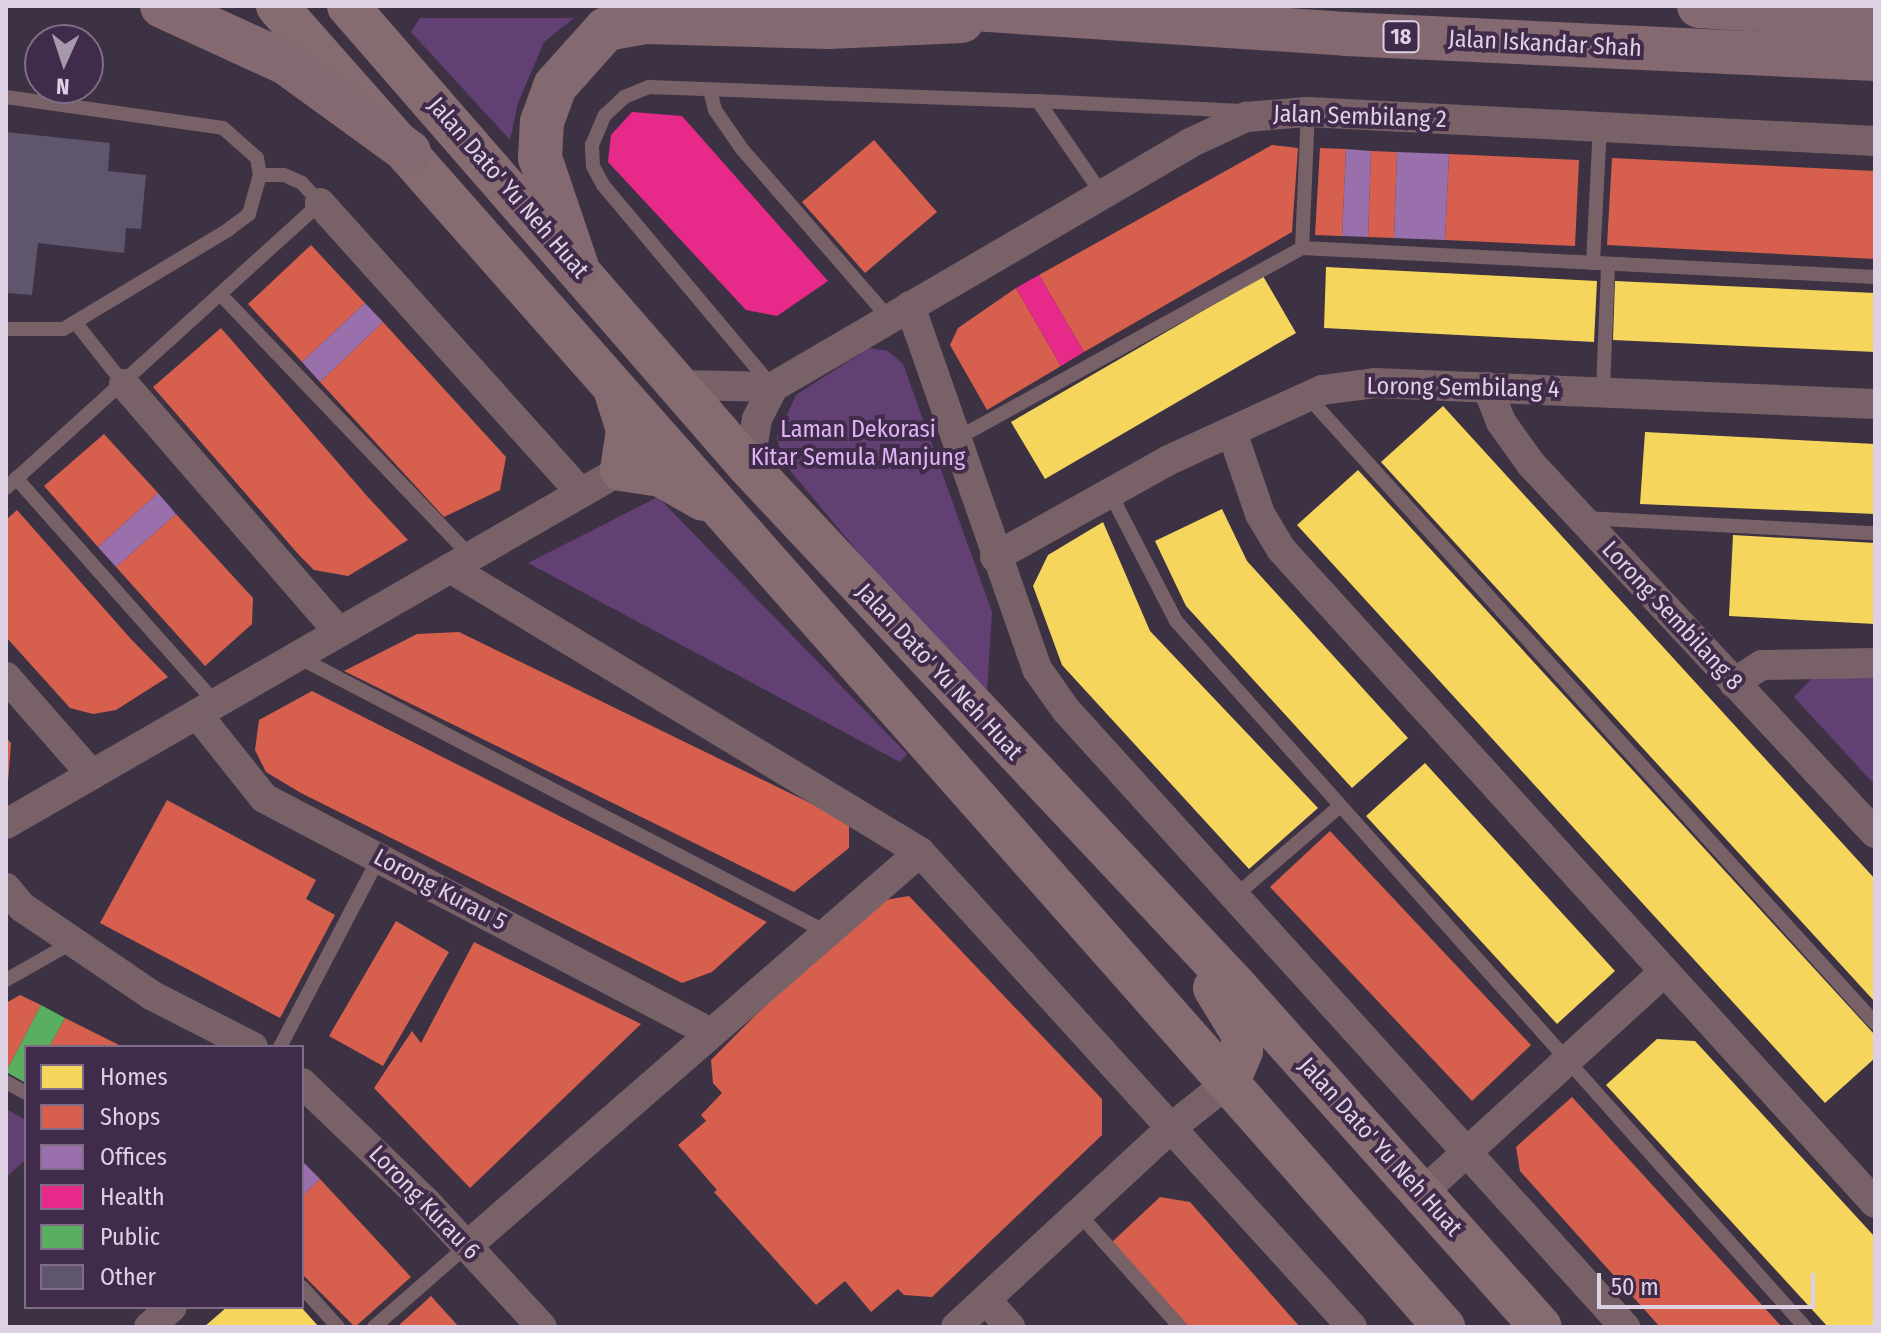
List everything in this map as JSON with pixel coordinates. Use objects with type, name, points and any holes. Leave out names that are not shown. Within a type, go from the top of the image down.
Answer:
[{"type":"main road","points":[[162,6],[286,63],[409,152]]},
{"type":"main road","name":"Jalan Dato' Yu Neh Huat","points":[[277,6],[732,517],[1444,1327]]},
{"type":"main road","name":"Jalan Dato' Yu Neh Huat","points":[[348,6],[749,467],[1141,886],[1541,1327]]},
{"type":"main road","name":"Jalan Iskandar Shah","points":[[927,6],[1875,59]]},
{"type":"main road","points":[[1699,6],[1875,17]]},
{"type":"main road","points":[[577,267],[540,158],[542,122],[555,86],[606,29],[646,22],[828,27],[1068,16]]},
{"type":"main road","points":[[610,379],[627,430],[621,470],[661,476],[732,517]]},
{"type":"main road","points":[[1141,886],[1235,1016],[1242,1051],[1229,1082]]},
{"type":"street","name":"Jalan Sembilang 2","points":[[773,387],[1229,123],[1294,112],[1875,141]]},
{"type":"street","points":[[320,203],[581,493]]},
{"type":"street","points":[[899,312],[955,439],[1037,669],[1066,710],[1625,1327]]},
{"type":"street","name":"Lorong Sembilang 4","points":[[995,557],[1110,493],[1308,397],[1375,383],[1875,404]]},
{"type":"street","points":[[124,384],[339,632]]},
{"type":"street","points":[[679,385],[773,387],[757,419],[749,467]]},
{"type":"street","name":"Lorong Sembilang 8","points":[[1487,387],[1514,444],[1875,833]]},
{"type":"street","points":[[1232,432],[1260,514],[1281,549],[1664,972],[1871,1187]]},
{"type":"street","points":[[6,824],[621,470]]},
{"type":"street","points":[[460,562],[920,852],[1352,1327]]},
{"type":"street","points":[[1734,683],[1762,665],[1875,663]]},
{"type":"street","points":[[6,677],[92,775]]},
{"type":"street","name":"Lorong Kurau 5","points":[[207,708],[264,798],[711,1033]]},
{"type":"street","points":[[467,1246],[920,852]]},
{"type":"street","points":[[6,888],[22,907],[153,996],[249,1045]]},
{"type":"street","points":[[1422,1193],[1664,972]]},
{"type":"street","points":[[956,1327],[1172,1127],[1229,1082]]},
{"type":"street","name":"Lorong Kurau 6","points":[[304,1085],[467,1246],[542,1327]]},
{"type":"street","points":[[986,1300],[1010,1327]]},
{"type":"street","points":[[149,1327],[170,1309]]},
{"type":"lane","points":[[1865,6],[1875,17]]},
{"type":"lane","points":[[773,387],[603,185],[593,166],[592,145],[605,115],[624,97],[649,87],[1294,112],[1302,248]]},
{"type":"lane","points":[[710,90],[715,110],[742,149],[899,312]]},
{"type":"lane","points":[[6,97],[223,128],[257,158],[260,175],[249,214],[75,322],[63,329],[6,329]]},
{"type":"lane","points":[[1038,101],[1102,194]]},
{"type":"lane","points":[[1600,127],[1603,391]]},
{"type":"lane","points":[[207,708],[11,483],[124,384],[320,203],[302,183],[284,175],[260,175]]},
{"type":"lane","points":[[955,439],[1302,248],[1875,277]]},
{"type":"lane","points":[[220,294],[460,562]]},
{"type":"lane","points":[[75,322],[124,384]]},
{"type":"lane","points":[[1308,397],[1875,1023]]},
{"type":"lane","points":[[1110,493],[1176,621],[1805,1327]]},
{"type":"lane","points":[[1580,517],[1875,533]]},
{"type":"lane","points":[[297,656],[826,932]]},
{"type":"lane","points":[[1235,896],[1340,806]]},
{"type":"lane","points":[[281,1045],[379,858]]},
{"type":"lane","points":[[6,980],[73,942]]},
{"type":"lane","points":[[6,1082],[24,1092]]},
{"type":"lane","points":[[1080,1215],[1180,1327]]},
{"type":"lane","points":[[374,1327],[467,1246]]},
{"type":"lane","points":[[304,1289],[338,1327]]},
{"type":"green space","points":[[420,18],[574,18],[544,42],[518,103],[510,140],[411,32]]},
{"type":"green space","name":"Laman Dekorasi Kitar Semula Manjung","points":[[869,348],[888,351],[903,364],[992,612],[986,705],[783,462],[777,437],[796,395]]},
{"type":"green space","points":[[658,497],[907,754],[900,762],[528,563]]},
{"type":"green space","points":[[1817,673],[1875,676],[1875,785],[1794,697]]},
{"type":"green space","points":[[6,1109],[24,1119],[24,1161],[6,1178]]},
{"type":"building: Homes","points":[[1326,267],[1597,281],[1594,342],[1324,328]]},
{"type":"building: Homes","points":[[1263,276],[1296,333],[1045,479],[1011,422]]},
{"type":"building: Homes","points":[[1615,281],[1875,293],[1875,352],[1613,340]]},
{"type":"building: Homes","points":[[1443,406],[1875,879],[1875,1002],[1381,462]]},
{"type":"building: Homes","points":[[1645,432],[1875,444],[1875,514],[1640,504]]},
{"type":"building: Homes","points":[[1358,470],[1875,1035],[1875,1058],[1825,1103],[1297,525]]},
{"type":"building: Homes","points":[[1222,509],[1247,561],[1408,738],[1352,788],[1186,606],[1155,541]]},
{"type":"building: Homes","points":[[1103,522],[1150,631],[1318,808],[1249,869],[1062,665],[1033,586],[1048,555]]},
{"type":"building: Homes","points":[[1733,535],[1875,543],[1875,624],[1729,616]]},
{"type":"building: Homes","points":[[1425,763],[1615,971],[1557,1024],[1366,816]]},
{"type":"building: Homes","points":[[1657,1039],[1695,1041],[1875,1237],[1875,1327],[1828,1327],[1606,1085]]},
{"type":"building: Homes","points":[[225,1309],[303,1309],[319,1327],[204,1327]]},
{"type":"building: Shops","points":[[874,140],[937,212],[865,273],[802,202]]},
{"type":"building: Shops","points":[[1272,145],[1298,148],[1292,232],[1084,352],[1039,275]]},
{"type":"building: Shops","points":[[1320,148],[1346,149],[1342,236],[1315,235]]},
{"type":"building: Shops","points":[[1371,151],[1397,152],[1394,238],[1368,237]]},
{"type":"building: Shops","points":[[1449,154],[1579,160],[1575,246],[1445,240]]},
{"type":"building: Shops","points":[[1612,158],[1875,171],[1875,259],[1607,245]]},
{"type":"building: Shops","points":[[311,245],[365,303],[302,362],[248,304]]},
{"type":"building: Shops","points":[[1016,288],[1061,366],[987,410],[950,345],[958,328]]},
{"type":"building: Shops","points":[[383,322],[506,457],[500,490],[444,517],[320,382]]},
{"type":"building: Shops","points":[[221,328],[408,540],[348,576],[314,570],[299,555],[153,387]]},
{"type":"building: Shops","points":[[104,434],[158,493],[98,547],[44,486]]},
{"type":"building: Shops","points":[[17,510],[168,677],[116,710],[93,714],[70,708],[6,637],[6,520]]},
{"type":"building: Shops","points":[[176,514],[253,598],[252,624],[205,666],[116,567]]},
{"type":"building: Shops","points":[[459,632],[849,822],[849,848],[794,892],[344,671],[417,634]]},
{"type":"building: Shops","points":[[312,691],[767,922],[712,972],[682,983],[301,793],[266,772],[255,750],[259,720]]},
{"type":"building: Shops","points":[[6,738],[11,743],[8,782],[6,782]]},
{"type":"building: Shops","points":[[167,800],[316,880],[306,899],[335,915],[280,1018],[100,923]]},
{"type":"building: Shops","points":[[1330,831],[1531,1045],[1472,1101],[1270,887]]},
{"type":"building: Shops","points":[[909,896],[1102,1099],[1102,1135],[932,1297],[904,1295],[898,1289],[871,1312],[845,1281],[816,1305],[714,1192],[717,1190],[678,1145],[706,1121],[701,1115],[722,1093],[713,1083],[711,1060],[867,903]]},
{"type":"building: Shops","points":[[396,921],[449,952],[383,1066],[329,1036]]},
{"type":"building: Shops","points":[[474,942],[641,1024],[470,1188],[374,1088],[412,1031],[421,1043]]},
{"type":"building: Shops","points":[[20,995],[41,1005],[6,1072],[6,1003]]},
{"type":"building: Shops","points":[[65,1018],[119,1045],[50,1045]]},
{"type":"building: Shops","points":[[1572,1097],[1782,1327],[1660,1327],[1520,1171],[1516,1147]]},
{"type":"building: Shops","points":[[320,1179],[411,1277],[355,1327],[304,1276],[304,1194]]},
{"type":"building: Shops","points":[[1160,1197],[1190,1202],[1300,1327],[1189,1327],[1112,1242]]},
{"type":"building: Shops","points":[[431,1296],[459,1327],[397,1327]]},
{"type":"building: Offices","points":[[1346,149],[1371,151],[1368,237],[1342,236]]},
{"type":"building: Offices","points":[[1397,152],[1449,154],[1445,240],[1394,238]]},
{"type":"building: Offices","points":[[365,303],[383,322],[320,382],[302,362]]},
{"type":"building: Offices","points":[[158,493],[176,514],[116,567],[98,547]]},
{"type":"building: Offices","points":[[304,1163],[320,1179],[304,1194]]},
{"type":"building: Health","points":[[632,112],[682,116],[828,281],[777,316],[746,310],[608,162],[611,135]]},
{"type":"building: Health","points":[[1039,275],[1084,352],[1061,366],[1016,288]]},
{"type":"building: Public","points":[[41,1005],[65,1018],[50,1045],[24,1045],[24,1082],[6,1072]]},
{"type":"building: Other","points":[[6,132],[110,143],[108,171],[146,175],[141,229],[126,228],[124,253],[38,243],[32,295],[6,293]]}]
